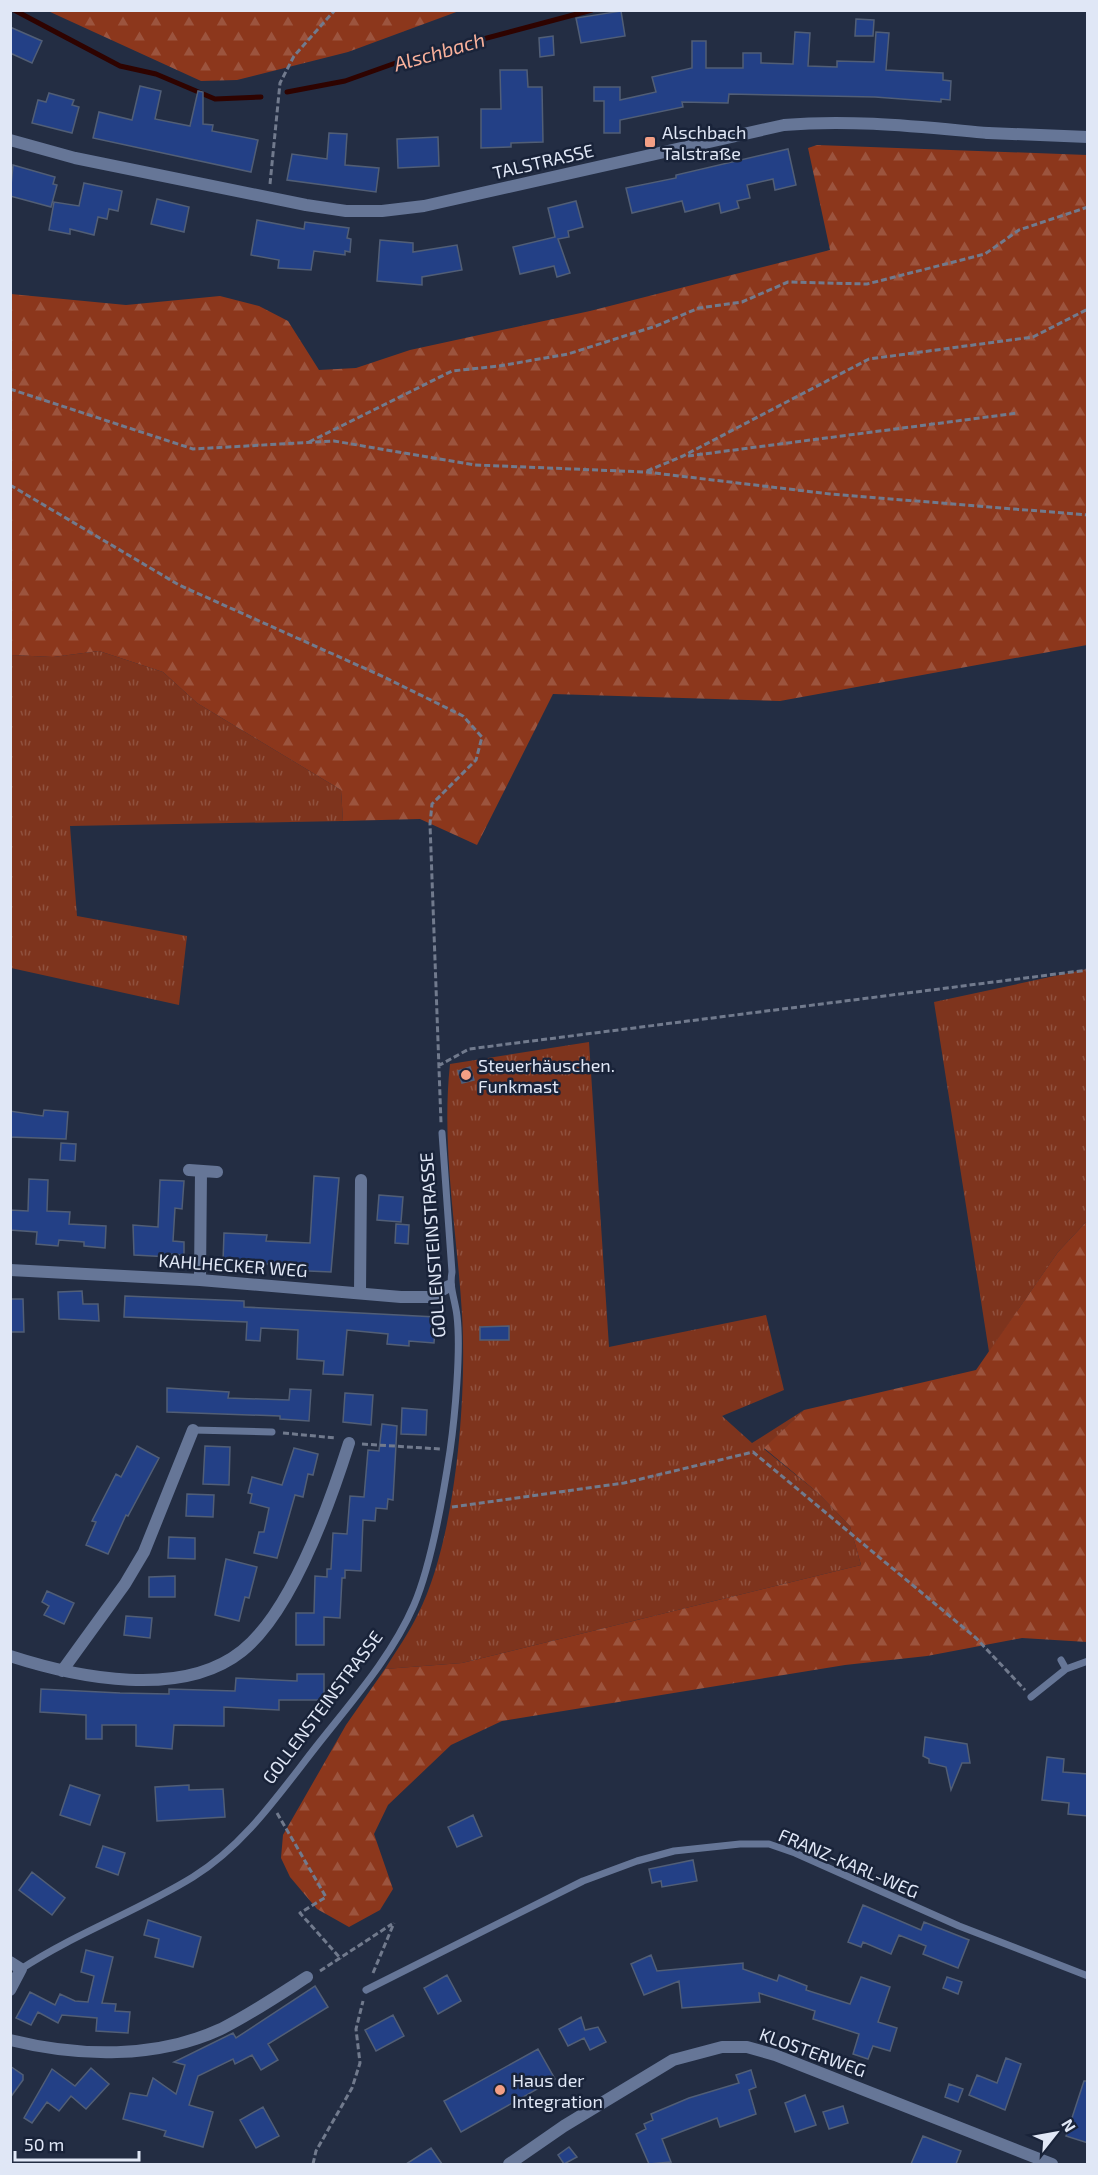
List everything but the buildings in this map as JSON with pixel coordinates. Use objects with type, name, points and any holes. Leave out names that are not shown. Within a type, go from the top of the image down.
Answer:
[{"type":"street","name":"TALSTRASSE","points":[[10,140],[75,158],[269,199],[346,211],[382,211],[424,206],[784,125],[831,121],[869,122],[988,133],[1088,137]]},
{"type":"street","points":[[200,1280],[195,1170],[217,1172]]},
{"type":"street","points":[[360,1293],[362,1180]]},
{"type":"street","name":"KAHLHECKER WEG","points":[[10,1270],[200,1280],[430,1298],[449,1286]]},
{"type":"street","points":[[62,1671],[125,1584],[144,1552],[171,1490],[193,1430]]},
{"type":"street","points":[[10,1656],[62,1671],[138,1680],[201,1673],[242,1651],[270,1622],[293,1580],[317,1529],[350,1443]]},
{"type":"street","name":"GOLLENSTEINSTRASSE","points":[[10,1990],[16,1966]]},
{"type":"street","points":[[10,2040],[60,2049],[102,2053],[167,2047],[220,2029],[307,1977]]},
{"type":"street","name":"KLOSTERWEG","points":[[509,2164],[564,2126],[673,2060],[722,2047],[747,2047],[775,2055],[1052,2164]]},
{"type":"lane","name":"GOLLENSTEINSTRASSE","points":[[16,1966],[146,1903],[193,1877],[217,1860],[272,1804],[360,1692],[400,1633],[414,1605],[426,1570],[450,1450],[457,1316],[449,1286],[452,1272],[442,1133]]},
{"type":"lane","points":[[193,1430],[272,1432]]},
{"type":"lane","points":[[1060,1660],[1066,1669]]},
{"type":"lane","points":[[1031,1697],[1066,1669],[1088,1661]]},
{"type":"lane","name":"FRANZ-KARL-WEG","points":[[366,1990],[583,1881],[637,1861],[674,1851],[740,1844],[769,1844],[795,1853],[959,1926],[1088,1976]]},
{"type":"path","points":[[269,199],[280,83],[294,56],[335,10]]},
{"type":"path","points":[[307,443],[452,371],[499,366],[568,354],[656,326],[699,308],[742,302],[788,282],[867,284],[985,254],[1019,230],[1088,207]]},
{"type":"path","points":[[646,471],[683,456],[869,359],[1033,337],[1088,309]]},
{"type":"path","points":[[10,389],[193,449],[334,441],[475,465],[646,471],[830,494],[1088,515]]},
{"type":"path","points":[[683,456],[1018,413]]},
{"type":"path","points":[[10,485],[179,585],[384,677],[463,716],[482,737],[476,760],[432,804],[430,824],[442,1133]]},
{"type":"path","points":[[438,1066],[469,1049],[1088,970]]},
{"type":"path","points":[[272,1432],[329,1436],[350,1443],[450,1450]]},
{"type":"path","points":[[438,1509],[624,1483],[753,1452],[976,1638],[1031,1697]]},
{"type":"path","points":[[272,1804],[326,1897],[300,1913],[341,1959]]},
{"type":"path","points":[[307,1977],[341,1959],[394,1923],[366,1990],[356,2029],[360,2064],[352,2088],[316,2151],[313,2164]]},
{"type":"green space","points":[[48,11],[459,11],[348,52],[237,80],[201,81]]},
{"type":"green space","points":[[817,145],[1087,155],[1087,645],[780,701],[553,694],[477,845],[420,819],[343,821],[341,790],[197,703],[163,672],[99,651],[53,657],[11,655],[11,294],[126,305],[220,296],[259,306],[288,321],[319,370],[356,368],[410,350],[590,311],[830,250],[808,148]]},
{"type":"green space","points":[[99,651],[163,672],[197,703],[341,790],[343,821],[70,826],[77,916],[187,936],[179,1005],[11,968],[11,655],[53,657]]},
{"type":"green space","points":[[1087,969],[1087,1221],[1058,1252],[989,1352],[934,1002]]},
{"type":"green space","points":[[589,1042],[609,1347],[766,1315],[784,1390],[722,1416],[752,1443],[804,1410],[764,1449],[817,1492],[850,1526],[861,1565],[462,1663],[385,1669],[407,1635],[431,1583],[442,1547],[456,1467],[463,1386],[463,1348],[447,1126],[450,1064]]},
{"type":"green space","points":[[1087,1221],[1087,1642],[1022,1638],[927,1656],[845,1665],[502,1721],[451,1745],[388,1805],[374,1834],[393,1889],[380,1910],[349,1927],[317,1909],[290,1877],[281,1858],[283,1835],[346,1725],[385,1669],[462,1663],[861,1565],[850,1526],[817,1492],[764,1448],[804,1410],[976,1370],[1058,1252]]},
{"type":"waterway","name":"Alschbach","points":[[14,10],[120,66],[156,74],[215,99],[261,97]]},
{"type":"waterway","name":"Alschbach","points":[[287,92],[345,81],[404,60],[592,10]]},
{"type":"place","name":"Alschbach Talstraße","points":[[650,142]]},
{"type":"place","name":"Steuerhäuschen. Funkmast","points":[[466,1075]]},
{"type":"place","name":"Haus der Integration","points":[[500,2090]]}]
